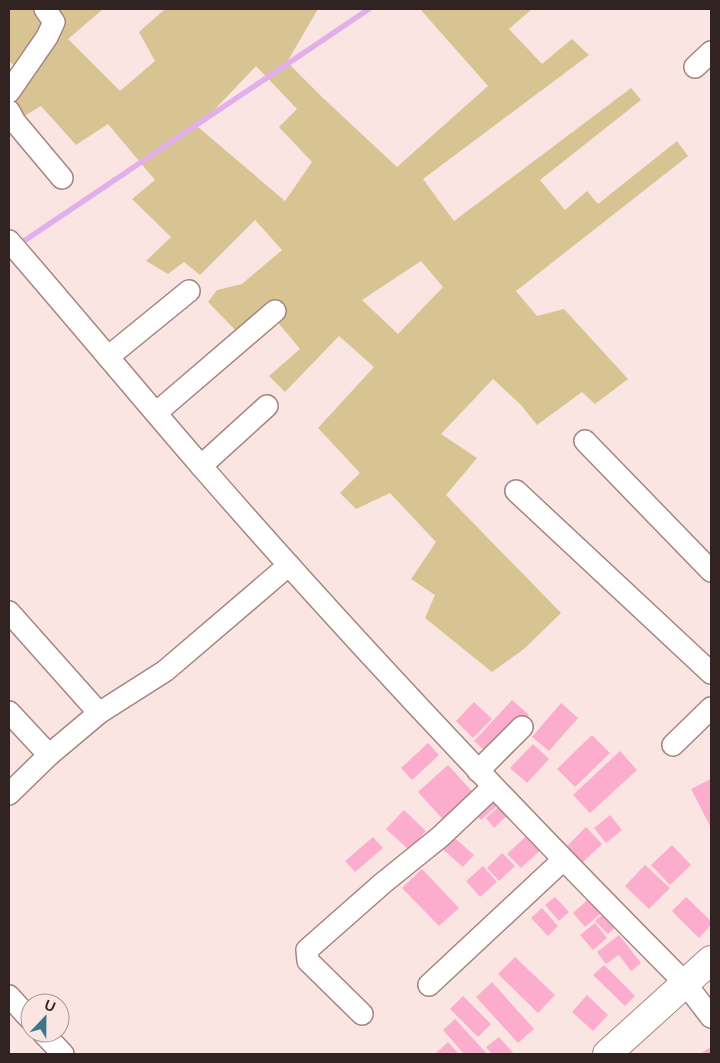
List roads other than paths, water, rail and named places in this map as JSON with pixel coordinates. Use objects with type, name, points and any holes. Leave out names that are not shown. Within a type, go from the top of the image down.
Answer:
[{"type":"highway","points":[[607,1054],[711,960]]},
{"type":"street","points":[[9,92],[47,37],[56,13]]},
{"type":"street","points":[[695,66],[711,52]]},
{"type":"street","points":[[9,112],[15,122],[62,178]]},
{"type":"street","points":[[9,241],[201,466],[289,565],[493,788],[685,983],[711,1017]]},
{"type":"street","points":[[108,357],[189,291]]},
{"type":"street","points":[[156,413],[275,311]]},
{"type":"street","points":[[201,466],[267,406]]},
{"type":"street","points":[[585,442],[711,570]]},
{"type":"street","points":[[516,491],[711,673]]},
{"type":"street","points":[[9,794],[49,755],[99,713],[165,671],[289,565]]},
{"type":"street","points":[[9,612],[99,713]]},
{"type":"street","points":[[673,745],[711,708]]},
{"type":"street","points":[[9,712],[49,755]]},
{"type":"street","points":[[478,771],[522,727]]},
{"type":"street","points":[[362,1014],[308,961],[307,950],[383,883],[440,837],[493,788]]},
{"type":"street","points":[[429,985],[563,860]]},
{"type":"street","points":[[9,996],[20,1008]]},
{"type":"street","points":[[53,1043],[63,1054]]},
{"type":"waterway","points":[[18,245],[369,9]]}]
